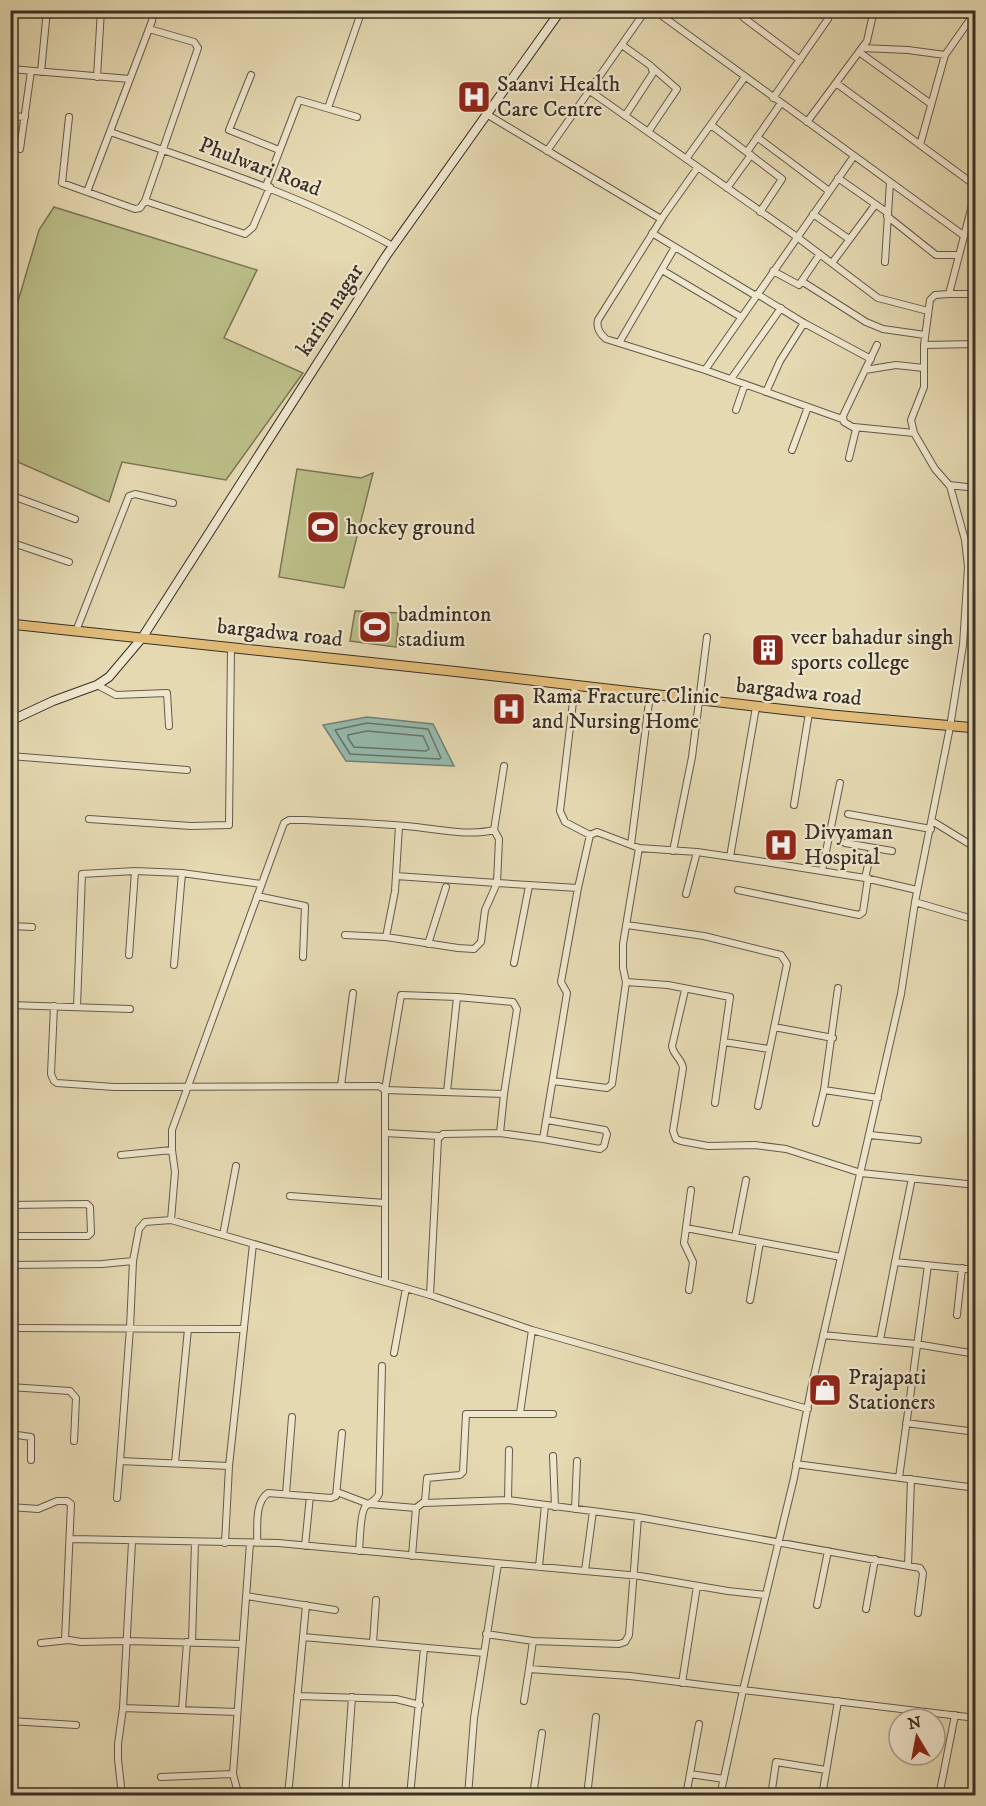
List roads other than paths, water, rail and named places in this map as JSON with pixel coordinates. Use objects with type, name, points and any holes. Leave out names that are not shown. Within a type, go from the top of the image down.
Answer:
[{"type":"main road","name":"bargadwa road","points":[[10,624],[575,685],[809,713],[975,728]]},
{"type":"street","points":[[41,72],[47,10]]},
{"type":"street","points":[[97,77],[101,10]]},
{"type":"street","points":[[87,192],[149,29],[153,10]]},
{"type":"street","points":[[328,108],[362,10]]},
{"type":"street","points":[[547,151],[646,10]]},
{"type":"street","points":[[654,10],[963,235]]},
{"type":"street","points":[[743,10],[744,18],[800,60]]},
{"type":"street","points":[[807,122],[861,50],[870,34],[874,10]]},
{"type":"street","points":[[920,145],[945,55],[975,11]]},
{"type":"street","name":"karim nagar","points":[[101,687],[142,638],[393,246],[488,115],[557,12]]},
{"type":"street","points":[[773,98],[828,19]]},
{"type":"street","points":[[69,117],[62,183],[135,209],[140,208],[145,201],[164,150],[198,46],[194,42],[149,29]]},
{"type":"street","points":[[622,45],[677,89],[648,132]]},
{"type":"street","points":[[861,50],[908,50],[945,55]]},
{"type":"street","points":[[861,50],[931,105]]},
{"type":"street","points":[[625,116],[653,73],[653,68]]},
{"type":"street","points":[[10,69],[130,80]]},
{"type":"street","points":[[20,149],[30,71]]},
{"type":"street","points":[[251,75],[229,130],[279,150]]},
{"type":"street","points":[[686,159],[746,77]]},
{"type":"street","points":[[836,83],[975,188],[950,294]]},
{"type":"street","points":[[590,91],[878,297],[928,311]]},
{"type":"street","points":[[145,201],[245,234],[254,227],[297,102],[302,100],[357,117]]},
{"type":"street","points":[[727,188],[757,137],[781,103]]},
{"type":"street","points":[[488,115],[661,219]]},
{"type":"street","points":[[10,116],[25,117]]},
{"type":"street","points":[[711,125],[782,179],[760,212]]},
{"type":"street","name":"Phulwari Road","points":[[110,132],[268,187],[360,228],[393,246]]},
{"type":"street","points":[[757,137],[829,190]]},
{"type":"street","points":[[705,370],[854,156]]},
{"type":"street","points":[[698,167],[661,219],[598,320],[598,329],[602,336],[842,419],[854,427],[914,433]]},
{"type":"street","points":[[838,178],[936,255],[958,255]]},
{"type":"street","points":[[885,262],[890,182]]},
{"type":"street","points":[[832,263],[875,205]]},
{"type":"street","points":[[813,214],[849,239]]},
{"type":"street","points":[[652,233],[804,323],[871,358]]},
{"type":"street","points":[[619,343],[675,247]]},
{"type":"street","points":[[773,271],[796,285],[802,282],[820,254]]},
{"type":"street","points":[[662,270],[741,317]]},
{"type":"street","points":[[802,282],[866,322],[884,329],[925,336]]},
{"type":"street","points":[[720,1796],[901,994],[917,890],[932,825],[950,727],[963,645],[968,567],[965,540],[949,485],[935,469],[914,433],[911,420],[924,387],[924,345],[931,297],[975,294]]},
{"type":"street","points":[[731,379],[781,308]]},
{"type":"street","points":[[766,392],[780,360],[804,323]]},
{"type":"street","points":[[924,345],[975,344]]},
{"type":"street","points":[[842,419],[877,345]]},
{"type":"street","points":[[865,370],[896,365],[924,369]]},
{"type":"street","points":[[736,410],[745,384]]},
{"type":"street","points":[[792,450],[808,407]]},
{"type":"street","points":[[849,458],[856,432],[854,427]]},
{"type":"street","points":[[949,485],[975,488]]},
{"type":"street","points":[[76,631],[129,496],[135,494],[173,503]]},
{"type":"street","points":[[10,495],[75,519]]},
{"type":"street","points":[[10,542],[69,562]]},
{"type":"street","points":[[673,851],[692,757],[707,637]]},
{"type":"street","points":[[89,819],[191,826],[229,825],[231,648]]},
{"type":"street","points":[[575,685],[560,811],[565,822],[590,835]]},
{"type":"street","points":[[10,721],[53,700],[101,687],[118,696],[167,693],[170,726]]},
{"type":"street","points":[[631,845],[650,694]]},
{"type":"street","points":[[730,857],[756,707]]},
{"type":"street","points":[[794,805],[809,713]]},
{"type":"street","points":[[10,756],[188,770]]},
{"type":"street","points":[[345,935],[386,937],[458,948],[477,948],[481,942],[485,910],[497,883],[499,839],[494,830],[504,766]]},
{"type":"street","points":[[822,871],[840,783]]},
{"type":"street","points":[[848,814],[932,825],[975,848]]},
{"type":"street","points":[[171,1220],[176,1172],[172,1150],[172,1130],[284,823],[303,820],[464,832],[484,833],[494,830]]},
{"type":"street","points":[[386,937],[395,891],[399,826]]},
{"type":"street","points":[[590,835],[597,832],[639,848],[697,852],[866,878],[917,890]]},
{"type":"street","points":[[543,1139],[567,993],[561,982],[590,835]]},
{"type":"street","points":[[845,843],[892,851]]},
{"type":"street","points":[[553,1081],[610,1087],[626,982],[623,968],[624,944],[639,848]]},
{"type":"street","points":[[738,890],[859,915],[862,912],[872,848]]},
{"type":"street","points":[[686,894],[697,852]]},
{"type":"street","points":[[129,955],[135,872]]},
{"type":"street","points":[[77,1007],[82,874],[182,873],[261,884]]},
{"type":"street","points":[[174,965],[182,873]]},
{"type":"street","points":[[396,876],[578,888]]},
{"type":"street","points":[[514,963],[529,886]]},
{"type":"street","points":[[428,944],[446,887]]},
{"type":"street","points":[[256,896],[305,906],[303,957]]},
{"type":"street","points":[[915,902],[975,920]]},
{"type":"street","points":[[627,925],[704,936],[781,955],[787,963],[758,1106]]},
{"type":"street","points":[[10,926],[32,927]]},
{"type":"street","points":[[626,982],[655,983],[730,997],[715,1103]]},
{"type":"street","points":[[816,1123],[833,1038],[838,987]]},
{"type":"street","points":[[685,990],[672,1046],[683,1068],[673,1131],[676,1139],[681,1142],[708,1146],[756,1145],[795,1151],[861,1173],[975,1185]]},
{"type":"street","points":[[341,1086],[353,993]]},
{"type":"street","points":[[386,1282],[385,1090],[401,995],[457,997],[513,1002],[516,1005],[500,1133]]},
{"type":"street","points":[[447,1092],[457,997]]},
{"type":"street","points":[[10,1005],[130,1009]]},
{"type":"street","points":[[54,1006],[51,1074],[57,1083],[114,1087],[379,1086],[385,1090],[504,1094]]},
{"type":"street","points":[[774,1027],[833,1038]]},
{"type":"street","points":[[724,1042],[770,1049]]},
{"type":"street","points":[[824,1090],[878,1098]]},
{"type":"street","points":[[385,1133],[439,1136],[443,1134],[500,1133],[600,1149],[604,1146],[607,1134],[605,1130],[546,1120]]},
{"type":"street","points":[[870,1135],[918,1140]]},
{"type":"street","points":[[430,1294],[439,1136]]},
{"type":"street","points":[[121,1155],[172,1150]]},
{"type":"street","points":[[223,1235],[236,1166]]},
{"type":"street","points":[[880,1340],[912,1178]]},
{"type":"street","points":[[735,1237],[746,1180]]},
{"type":"street","points":[[689,1290],[693,1262],[684,1246],[691,1190]]},
{"type":"street","points":[[290,1196],[385,1203]]},
{"type":"street","points":[[10,1205],[87,1204],[90,1207],[91,1233],[87,1236],[10,1236]]},
{"type":"street","points":[[117,1498],[130,1328],[132,1261],[141,1224],[144,1222],[171,1220],[430,1294],[532,1330],[807,1409]]},
{"type":"street","points":[[686,1228],[841,1257]]},
{"type":"street","points":[[750,1299],[760,1242]]},
{"type":"street","points":[[225,1543],[229,1466],[253,1244]]},
{"type":"street","points":[[10,1265],[102,1264],[132,1261]]},
{"type":"street","points":[[895,1262],[975,1270]]},
{"type":"street","points":[[899,1478],[928,1265]]},
{"type":"street","points":[[957,1315],[962,1268]]},
{"type":"street","points":[[394,1353],[406,1287]]},
{"type":"street","points":[[10,1328],[244,1329]]},
{"type":"street","points":[[175,1463],[188,1329]]},
{"type":"street","points":[[520,1413],[532,1330]]},
{"type":"street","points":[[823,1335],[916,1344],[975,1354]]},
{"type":"street","points":[[359,1551],[363,1512],[367,1503],[379,1494],[382,1366]]},
{"type":"street","points":[[10,1387],[74,1393],[76,1398],[74,1441]]},
{"type":"street","points":[[424,1503],[427,1478],[463,1473],[466,1414],[553,1413]]},
{"type":"street","points":[[286,1494],[292,1418]]},
{"type":"street","points":[[906,1423],[975,1432]]},
{"type":"street","points":[[246,1796],[237,1789],[233,1774],[246,1596],[259,1506],[262,1497],[268,1493],[331,1498],[337,1492],[342,1433]]},
{"type":"street","points":[[10,1434],[31,1437],[31,1460]]},
{"type":"street","points":[[508,1500],[510,1450]]},
{"type":"street","points":[[553,1456],[555,1507]]},
{"type":"street","points":[[120,1461],[229,1466]]},
{"type":"street","points":[[575,1509],[577,1461]]},
{"type":"street","points":[[796,1464],[975,1488]]},
{"type":"street","points":[[908,1566],[911,1479]]},
{"type":"street","points":[[337,1492],[367,1503],[416,1508],[424,1503],[508,1500],[638,1517],[920,1568],[923,1573],[918,1613]]},
{"type":"street","points":[[305,1546],[310,1496]]},
{"type":"street","points":[[10,1507],[38,1509],[57,1501],[70,1502],[71,1539],[65,1640]]},
{"type":"street","points":[[539,1567],[544,1506]]},
{"type":"street","points":[[412,1556],[416,1508]]},
{"type":"street","points":[[585,1571],[592,1511]]},
{"type":"street","points":[[486,1634],[533,1641],[619,1644],[626,1642],[629,1635],[635,1576],[638,1517]]},
{"type":"street","points":[[71,1539],[305,1546],[635,1576],[765,1595]]},
{"type":"street","points":[[122,1796],[118,1759],[132,1542]]},
{"type":"street","points":[[182,1710],[195,1542]]},
{"type":"street","points":[[817,1605],[828,1551]]},
{"type":"street","points":[[866,1609],[875,1560]]},
{"type":"street","points":[[468,1796],[474,1718],[498,1564]]},
{"type":"street","points":[[682,1683],[697,1586]]},
{"type":"street","points":[[246,1596],[335,1610]]},
{"type":"street","points":[[373,1643],[376,1600]]},
{"type":"street","points":[[288,1796],[306,1605]]},
{"type":"street","points":[[303,1637],[483,1653]]},
{"type":"street","points":[[41,1643],[65,1640],[242,1644]]},
{"type":"street","points":[[524,1701],[533,1641]]},
{"type":"street","points":[[410,1796],[424,1648]]},
{"type":"street","points":[[529,1669],[630,1676],[975,1718]]},
{"type":"street","points":[[297,1696],[396,1699],[420,1705]]},
{"type":"street","points":[[345,1796],[352,1697]]},
{"type":"street","points":[[822,1796],[838,1701]]},
{"type":"street","points":[[123,1708],[237,1712]]},
{"type":"street","points":[[939,1796],[955,1715]]},
{"type":"street","points":[[587,1796],[596,1717]]},
{"type":"street","points":[[10,1721],[75,1725]]},
{"type":"street","points":[[686,1796],[699,1724]]},
{"type":"street","points":[[533,1796],[542,1733]]},
{"type":"street","points":[[771,1796],[776,1762],[826,1770]]},
{"type":"street","points":[[162,1777],[233,1774]]},
{"type":"street","points":[[690,1774],[724,1779]]},
{"type":"water","points":[[367,717],[433,724],[454,766],[346,761],[323,725]]},
{"type":"place","name":"Saanvi Health Care Centre","points":[[474,97]]},
{"type":"place","name":"hockey ground","points":[[323,527]]},
{"type":"place","name":"badminton stadium","points":[[375,627]]},
{"type":"place","name":"veer bahadur singh sports college","points":[[768,650]]},
{"type":"place","name":"Rama Fracture Clinic and Nursing Home","points":[[509,709]]},
{"type":"place","name":"Divyaman Hospital","points":[[781,845]]},
{"type":"place","name":"Prajapati Stationers","points":[[825,1390]]}]
